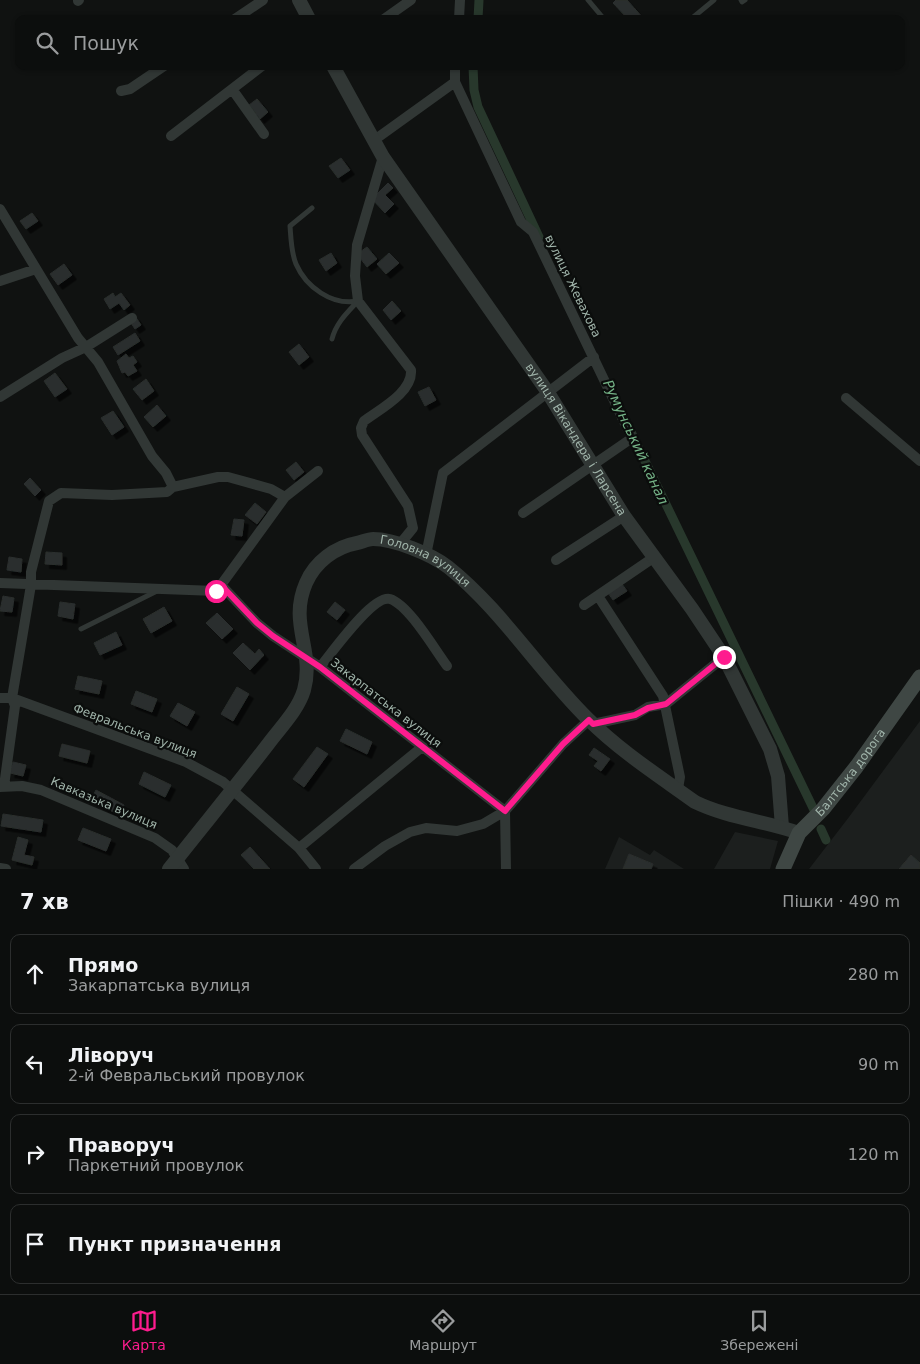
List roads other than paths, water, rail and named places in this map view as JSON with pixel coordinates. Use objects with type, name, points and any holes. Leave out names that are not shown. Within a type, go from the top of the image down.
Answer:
[{"type":"main road","name":"Балтська дорога","points":[[783,869],[800,833],[824,809],[920,677]]},
{"type":"street","points":[[241,15],[263,0]]},
{"type":"street","points":[[299,0],[307,15]]},
{"type":"street","points":[[390,15],[411,0]]},
{"type":"street","points":[[459,15],[460,0]]},
{"type":"street","points":[[121,91],[130,89],[158,70]]},
{"type":"street","points":[[171,136],[257,70]]},
{"type":"street","name":"вулиця Вікандера і Ларсена","points":[[335,70],[383,157],[547,391],[624,516],[692,609],[724,657],[770,749],[778,776],[782,827]]},
{"type":"street","name":"вулиця Жевахова","points":[[455,70],[455,82],[521,222],[532,232],[632,438],[594,465]]},
{"type":"street","points":[[374,141],[455,82]]},
{"type":"street","points":[[232,89],[264,134]]},
{"type":"street","points":[[383,157],[356,245],[355,276],[358,301],[411,370],[412,378],[407,387],[364,421],[361,428],[362,434],[408,506],[413,528],[400,544]]},
{"type":"street","points":[[0,209],[78,338],[98,362],[152,456],[173,487]]},
{"type":"street","points":[[0,281],[36,269]]},
{"type":"street","points":[[0,397],[62,358],[86,347],[132,318]]},
{"type":"street","points":[[426,555],[443,473],[547,391],[594,357]]},
{"type":"street","points":[[846,398],[920,461]]},
{"type":"street","points":[[523,513],[594,465]]},
{"type":"street","points":[[0,582],[31,585],[216,591],[285,497],[318,471]]},
{"type":"street","points":[[2,787],[15,706],[12,698],[31,585],[31,572],[49,501],[61,493],[133,494],[167,492],[173,487],[218,477],[228,477],[271,490],[285,497]]},
{"type":"street","points":[[556,560],[624,516]]},
{"type":"street","name":"Головна вулиця","points":[[177,866],[294,709],[303,694],[308,675],[308,659],[298,620],[306,583],[324,559],[342,546],[373,539],[400,544],[446,565],[473,589],[591,722],[678,789],[711,810],[800,833]]},
{"type":"street","points":[[584,605],[653,558]]},
{"type":"street","name":"Закарпатська вулиця","points":[[221,585],[257,623],[320,667],[505,811]]},
{"type":"street","points":[[598,596],[664,696],[680,777],[678,789]]},
{"type":"street","points":[[320,667],[359,620],[377,602],[384,599],[390,599],[408,615],[447,666]]},
{"type":"street","points":[[354,869],[385,846],[410,832],[426,828],[457,831],[484,824],[505,811],[563,744],[591,722],[635,715],[648,708],[666,704],[724,657]]},
{"type":"street","name":"Февральська вулиця","points":[[0,698],[12,698],[186,762],[234,789],[299,848],[316,869]]},
{"type":"street","points":[[299,848],[422,747]]},
{"type":"street","name":"Кавказька вулиця","points":[[2,787],[22,786],[41,790],[146,834],[172,850],[177,866]]},
{"type":"street","points":[[505,811],[506,869]]},
{"type":"street","points":[[0,868],[6,869]]},
{"type":"lane","points":[[588,0],[601,15]]},
{"type":"lane","points":[[697,15],[714,0]]},
{"type":"lane","points":[[741,0],[742,2],[745,0]]},
{"type":"lane","points":[[312,208],[290,226],[291,247],[296,265],[321,296],[350,302],[358,301]]},
{"type":"lane","points":[[332,339],[341,319],[358,301]]},
{"type":"lane","points":[[81,629],[161,589]]},
{"type":"waterway","name":"Румунський канал","points":[[478,15],[479,0]]},
{"type":"waterway","name":"Румунський канал","points":[[473,70],[474,90],[478,107],[539,237]]},
{"type":"waterway","name":"Румунський канал","points":[[631,432],[815,812]]},
{"type":"waterway","name":"Румунський канал","points":[[821,829],[826,840]]}]
